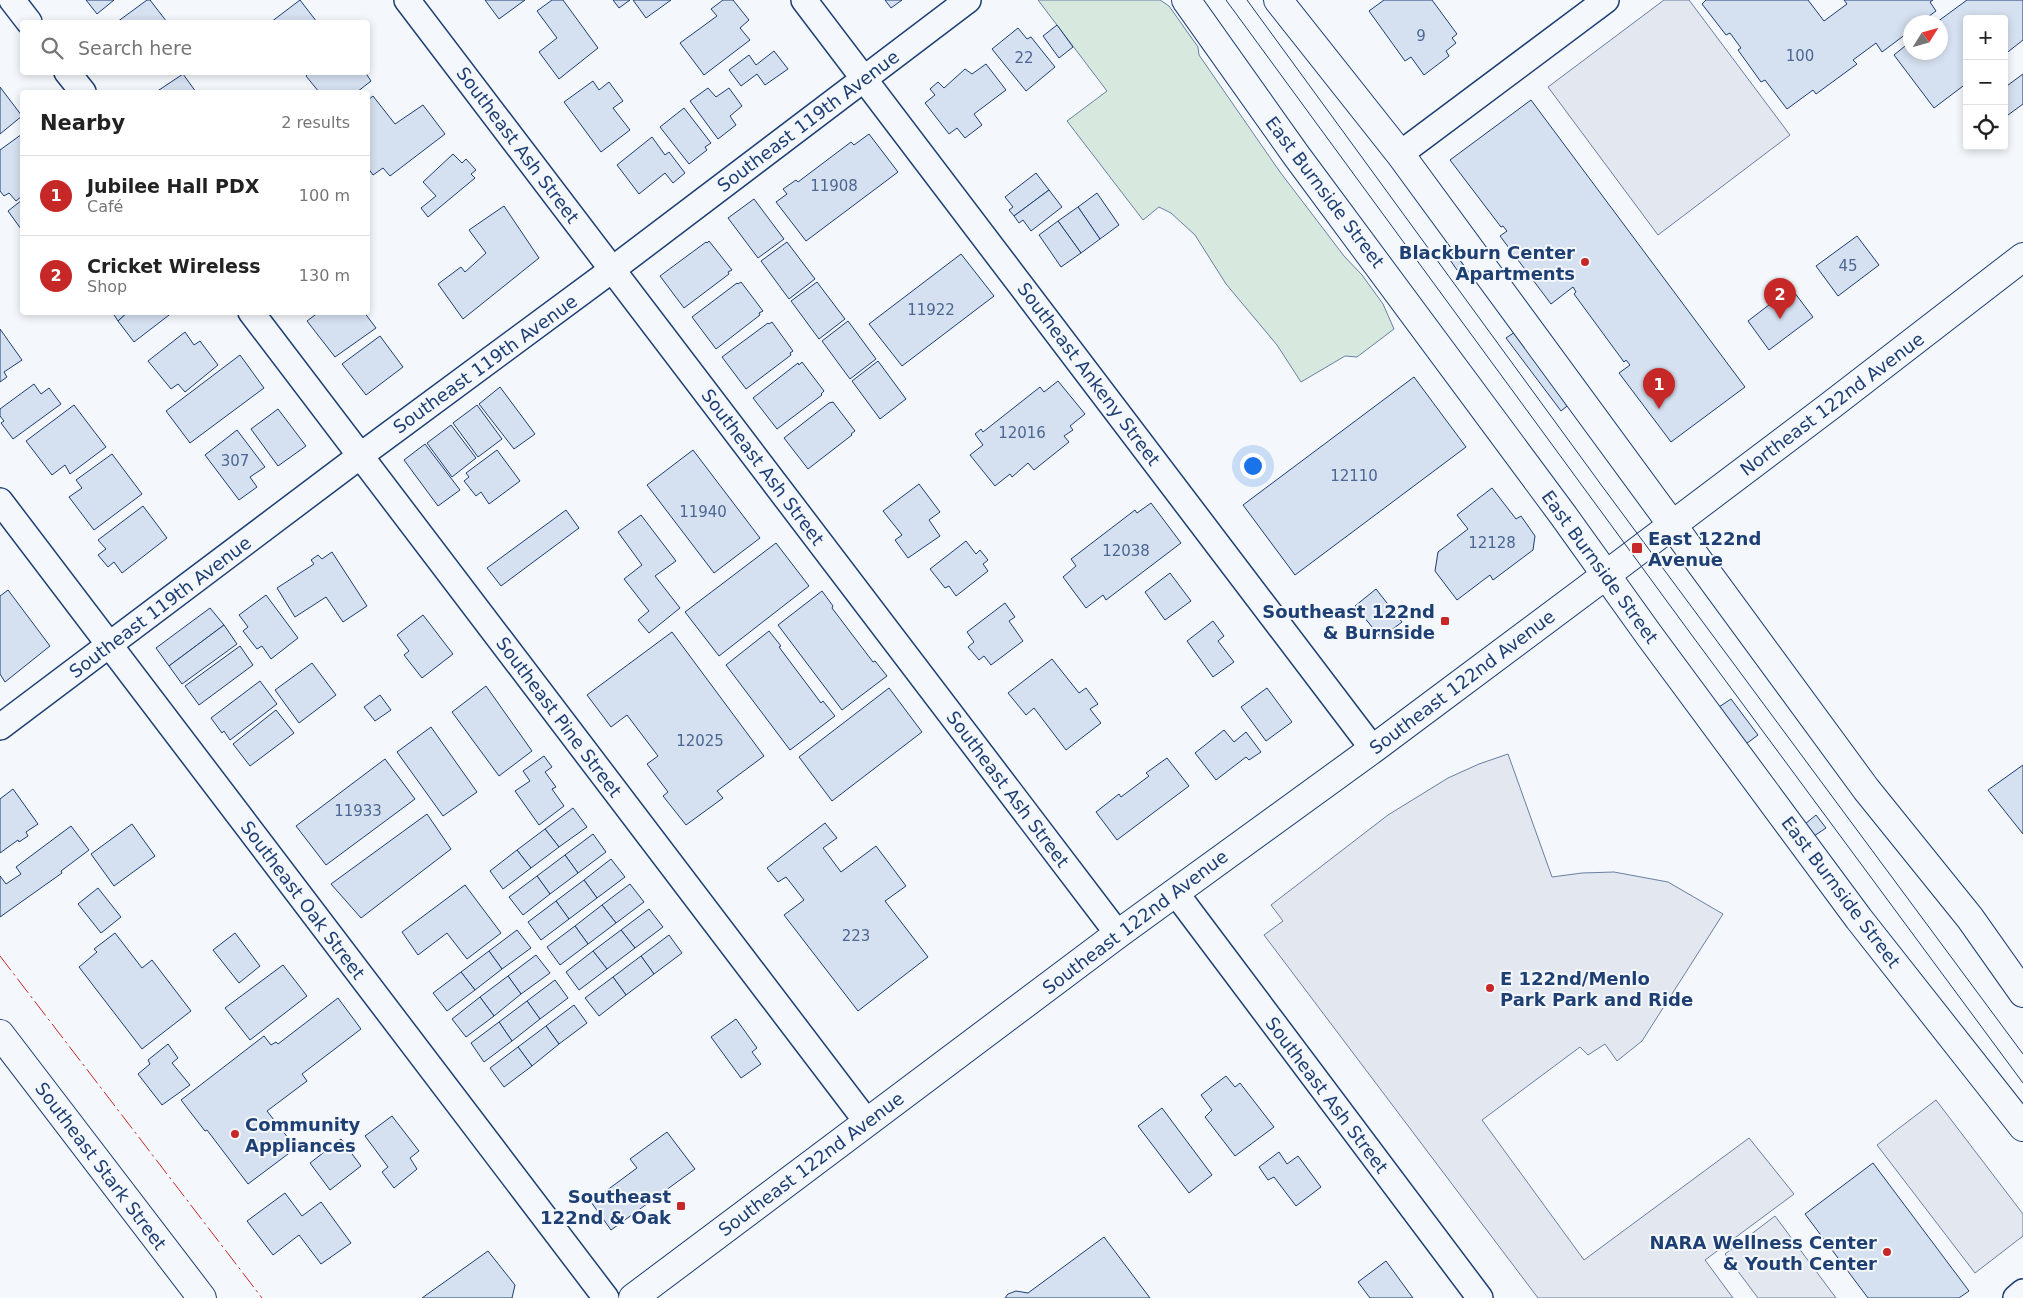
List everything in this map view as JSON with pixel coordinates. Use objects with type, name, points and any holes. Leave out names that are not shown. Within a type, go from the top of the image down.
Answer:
[{"type":"street","points":[[12,0],[27,20]]},
{"type":"street","name":"Southeast Ash Street","points":[[407,0],[1118,934]]},
{"type":"street","name":"Southeast Ankeny Street","points":[[804,0],[1373,749]]},
{"type":"street","name":"Southeast 119th Avenue","points":[[0,727],[360,456],[613,270],[968,0]]},
{"type":"street","name":"East Burnside Street","points":[[1186,0],[1296,155],[1859,919],[2023,1127]]},
{"type":"street","points":[[1278,0],[1400,154],[1866,789],[1970,918],[2023,992]]},
{"type":"street","points":[[1400,154],[1606,0]]},
{"type":"street","points":[[69,75],[81,90]]},
{"type":"street","name":"Northeast 122nd Avenue","points":[[1640,549],[2023,257]]},
{"type":"street","name":"Southeast Pine Street","points":[[253,315],[867,1122]]},
{"type":"street","name":"Southeast Oak Street","points":[[0,501],[606,1298]]},
{"type":"street","name":"Southeast 122nd Avenue","points":[[633,1298],[1118,934],[1373,749],[1640,549]]},
{"type":"street","name":"Southeast Ash Street","points":[[1175,892],[1480,1298]]},
{"type":"street","name":"Southeast Stark Street","points":[[0,1034],[202,1298]]},
{"type":"street","points":[[2016,1298],[2023,1292]]},
{"type":"shaded area","points":[[1038,0],[1160,0],[1169,6],[1198,47],[1199,55],[1280,172],[1383,304],[1394,329],[1357,357],[1345,356],[1301,382],[1277,345],[1226,284],[1195,235],[1171,213],[1159,207],[1143,220],[1067,121],[1107,91]]},
{"type":"shaded area","points":[[1664,0],[1689,0],[1790,135],[1658,235],[1548,87]]},
{"type":"shaded area","name":"E 122nd/Menlo Park Park and Ride","points":[[1508,754],[1552,877],[1582,873],[1614,872],[1668,882],[1723,914],[1642,1041],[1617,1061],[1605,1044],[1588,1055],[1580,1047],[1482,1120],[1584,1260],[1749,1138],[1794,1194],[1705,1260],[1733,1298],[1538,1298],[1264,935],[1283,921],[1271,905],[1388,815],[1448,778]]},
{"type":"shaded area","points":[[1936,1100],[2023,1214],[2023,1236],[1975,1273],[1877,1145]]},
{"type":"shaded area","points":[[1775,1216],[1836,1298],[1758,1298],[1725,1254]]},
{"type":"building","points":[[86,0],[114,0],[97,14]]},
{"type":"building","points":[[147,0],[150,0],[165,20],[120,20]]},
{"type":"building","points":[[300,0],[315,20],[274,20]]},
{"type":"building","points":[[485,0],[525,0],[499,19]]},
{"type":"building","points":[[552,0],[563,0],[598,48],[559,79],[539,52],[557,38],[537,11]]},
{"type":"building","points":[[613,0],[630,0],[619,8]]},
{"type":"building","points":[[633,0],[671,0],[646,18]]},
{"type":"building","points":[[723,0],[733,0],[749,20],[740,28],[750,40],[704,75],[680,43],[717,16],[711,9]]},
{"type":"building","points":[[885,0],[902,0],[891,8]]},
{"type":"building","points":[[1384,0],[1432,0],[1457,34],[1452,38],[1456,43],[1446,51],[1449,56],[1424,75],[1411,57],[1405,61],[1369,11]]},
{"type":"building","points":[[1706,0],[1808,0],[1824,21],[1847,4],[1844,0],[1933,0],[1930,2],[1936,11],[1931,15],[1903,15],[1903,36],[1882,52],[1876,43],[1853,60],[1857,64],[1816,94],[1813,90],[1787,109],[1765,80],[1761,82],[1738,50],[1741,48],[1730,33],[1726,35],[1702,4]]},
{"type":"building","points":[[1967,0],[2023,0],[2023,40],[2008,52],[2008,15],[1963,15],[1963,86],[1934,108],[1894,55],[1903,48],[1903,60],[1948,60],[1947,15]]},
{"type":"building","points":[[1057,25],[1073,47],[1059,58],[1043,36]]},
{"type":"building","points":[[1018,28],[1027,39],[1031,37],[1055,67],[1026,91],[992,49]]},
{"type":"building","points":[[774,51],[788,69],[765,85],[757,74],[741,86],[729,70],[749,55],[756,65]]},
{"type":"building","points":[[986,64],[1006,90],[974,114],[982,125],[965,138],[957,128],[949,134],[925,103],[935,95],[930,89],[938,82],[944,88],[965,69],[972,74]]},
{"type":"building","points":[[2023,74],[2023,104],[2008,115],[2008,105],[2008,85]]},
{"type":"building","points":[[184,75],[195,90],[159,90]]},
{"type":"building","points":[[367,75],[371,81],[360,90],[317,90],[306,76]]},
{"type":"building","points":[[593,81],[599,90],[609,82],[623,101],[613,108],[630,130],[601,152],[564,102]]},
{"type":"building","points":[[0,87],[20,113],[20,118],[0,134]]},
{"type":"building","points":[[708,88],[716,97],[729,88],[742,106],[730,116],[736,125],[718,139],[690,101]]},
{"type":"building","points":[[373,96],[395,124],[423,105],[445,134],[390,176],[383,168],[373,175],[370,171],[370,98]]},
{"type":"building","name":"Blackburn Center Apartments","points":[[1531,100],[1745,387],[1671,442],[1619,373],[1630,365],[1626,360],[1624,362],[1574,294],[1576,292],[1573,287],[1551,304],[1500,236],[1507,231],[1503,226],[1501,227],[1450,160]]},
{"type":"building","points":[[684,108],[711,143],[705,147],[707,150],[689,164],[660,127]]},
{"type":"building","points":[[869,134],[898,172],[806,241],[776,202],[787,194],[783,189],[796,180],[798,182],[851,142],[854,145]]},
{"type":"building","points":[[20,135],[20,198],[16,201],[9,193],[4,196],[0,191],[0,150]]},
{"type":"building","points":[[652,137],[665,155],[669,152],[685,173],[673,183],[665,173],[639,194],[617,165]]},
{"type":"building","points":[[453,154],[462,163],[466,159],[476,170],[471,174],[475,178],[428,217],[421,208],[436,196],[423,182]]},
{"type":"building","points":[[1036,173],[1049,190],[1014,216],[1009,210],[1013,207],[1005,197]]},
{"type":"building","points":[[1049,190],[1062,207],[1031,231],[1023,220],[1019,223],[1014,216]]},
{"type":"building","points":[[1097,193],[1119,225],[1100,239],[1078,207]]},
{"type":"building","points":[[754,199],[784,239],[758,258],[728,218]]},
{"type":"building","points":[[20,202],[20,228],[8,211]]},
{"type":"building","points":[[504,206],[539,258],[463,319],[438,284],[461,267],[465,272],[486,253],[469,230]]},
{"type":"building","points":[[1078,207],[1100,239],[1081,253],[1058,221]]},
{"type":"building","points":[[1058,221],[1081,253],[1061,267],[1039,235]]},
{"type":"building","points":[[1857,236],[1879,265],[1838,296],[1816,266]]},
{"type":"building","points":[[709,241],[732,270],[684,308],[660,276]]},
{"type":"building","points":[[787,242],[815,279],[789,299],[761,261]]},
{"type":"building","points":[[1459,249],[1469,261],[1457,270],[1448,257]]},
{"type":"building","points":[[961,254],[994,296],[902,366],[869,324]]},
{"type":"building","points":[[741,282],[763,311],[716,349],[692,317],[737,283]]},
{"type":"building","points":[[817,282],[845,319],[819,339],[791,301]]},
{"type":"building","points":[[1791,288],[1813,317],[1769,350],[1748,321]]},
{"type":"building","points":[[114,315],[125,315],[118,321]]},
{"type":"building","points":[[125,315],[169,315],[134,342],[118,321]]},
{"type":"building","points":[[315,315],[366,315],[376,328],[335,357],[307,321]]},
{"type":"building","points":[[848,321],[876,359],[850,379],[822,341]]},
{"type":"building","points":[[772,322],[793,351],[790,353],[791,355],[746,389],[722,357]]},
{"type":"building","points":[[0,329],[22,360],[4,372],[7,377],[0,382]]},
{"type":"building","points":[[1518,330],[1572,402],[1561,411],[1506,338]]},
{"type":"building","points":[[185,332],[194,345],[200,341],[218,365],[185,392],[178,384],[171,389],[148,361]]},
{"type":"building","points":[[380,336],[403,367],[366,395],[342,364]]},
{"type":"building","points":[[240,355],[264,388],[190,443],[166,411]]},
{"type":"building","points":[[878,361],[906,399],[880,419],[852,381]]},
{"type":"building","points":[[802,362],[824,391],[822,395],[777,429],[753,398],[798,363],[799,365]]},
{"type":"building","points":[[1414,377],[1466,447],[1295,575],[1243,505]]},
{"type":"building","points":[[1058,381],[1085,414],[1070,426],[1073,430],[1064,436],[1069,442],[1034,470],[1028,463],[1012,477],[1010,474],[995,486],[970,455],[983,445],[975,434],[981,429],[983,432],[1040,387],[1044,392]]},
{"type":"building","points":[[34,384],[41,394],[49,388],[61,404],[13,439],[1,423],[4,421],[0,416],[0,409]]},
{"type":"building","points":[[500,387],[535,434],[514,449],[479,404]]},
{"type":"building","points":[[833,402],[855,431],[808,469],[784,438],[829,403]]},
{"type":"building","points":[[74,405],[106,447],[70,474],[65,465],[52,475],[26,441]]},
{"type":"building","points":[[477,405],[502,439],[478,457],[453,423]]},
{"type":"building","points":[[278,409],[306,446],[278,466],[251,429]]},
{"type":"building","points":[[451,425],[476,458],[452,477],[427,443]]},
{"type":"building","points":[[237,430],[265,467],[250,477],[257,487],[239,500],[205,455]]},
{"type":"building","points":[[425,444],[460,490],[438,506],[404,460]]},
{"type":"building","points":[[497,450],[520,481],[489,504],[481,492],[476,496],[464,481],[469,477],[466,473]]},
{"type":"building","points":[[693,450],[760,538],[714,573],[647,485]]},
{"type":"building","points":[[112,454],[142,494],[94,530],[69,497],[82,488],[76,480]]},
{"type":"building","points":[[919,484],[940,512],[929,520],[940,536],[908,558],[895,540],[902,535],[883,511]]},
{"type":"building","points":[[1492,488],[1516,519],[1521,516],[1535,536],[1533,550],[1493,580],[1490,575],[1457,600],[1435,571],[1438,552],[1468,529],[1457,515]]},
{"type":"building","points":[[1151,503],[1181,543],[1106,600],[1103,595],[1086,608],[1063,577],[1076,566],[1071,559],[1135,510],[1137,513]]},
{"type":"building","points":[[143,506],[167,538],[122,573],[114,562],[108,567],[98,555],[106,549],[98,540]]},
{"type":"building","points":[[566,510],[579,528],[501,586],[487,568]]},
{"type":"building","points":[[641,515],[676,561],[655,576],[680,608],[649,633],[638,620],[649,611],[624,579],[642,565],[618,532]]},
{"type":"building","points":[[966,541],[976,554],[980,550],[988,560],[983,564],[988,571],[956,596],[949,586],[945,588],[930,569]]},
{"type":"building","points":[[776,543],[809,586],[719,656],[685,612]]},
{"type":"building","points":[[332,552],[367,606],[343,622],[326,597],[295,617],[277,588],[314,564],[311,560],[318,555],[322,559]]},
{"type":"building","points":[[1170,573],[1191,601],[1165,620],[1145,592]]},
{"type":"building","points":[[1376,589],[1402,622],[1381,638],[1355,606]]},
{"type":"building","points":[[8,590],[50,646],[5,682],[0,674],[0,596]]},
{"type":"building","points":[[822,591],[833,606],[832,608],[873,662],[875,661],[887,676],[842,710],[778,625]]},
{"type":"building","points":[[266,595],[298,638],[271,659],[262,646],[257,649],[243,631],[248,627],[239,615]]},
{"type":"building","points":[[1005,603],[1015,617],[1009,621],[1023,641],[991,665],[984,656],[979,660],[968,647],[974,642],[967,632]]},
{"type":"building","points":[[210,608],[224,625],[169,666],[156,648]]},
{"type":"building","points":[[423,615],[453,654],[422,678],[404,655],[409,651],[397,635]]},
{"type":"building","points":[[1213,621],[1224,636],[1218,641],[1234,662],[1213,677],[1187,641]]},
{"type":"building","points":[[224,625],[237,644],[182,684],[169,666]]},
{"type":"building","points":[[769,631],[821,703],[823,701],[835,716],[790,750],[726,665]]},
{"type":"building","points":[[672,632],[764,756],[717,791],[723,798],[686,825],[663,796],[668,792],[647,764],[658,756],[627,715],[611,727],[587,695]]},
{"type":"building","points":[[240,646],[253,665],[199,705],[185,686]]},
{"type":"building","points":[[1052,659],[1079,693],[1086,688],[1098,704],[1090,709],[1101,723],[1066,750],[1034,708],[1026,715],[1008,693]]},
{"type":"building","points":[[312,663],[336,695],[299,723],[275,690]]},
{"type":"building","points":[[260,681],[277,704],[230,740],[211,718]]},
{"type":"building","points":[[486,686],[532,751],[499,776],[452,712]]},
{"type":"building","points":[[889,688],[922,732],[832,801],[799,757]]},
{"type":"building","points":[[1267,688],[1292,722],[1266,741],[1241,707]]},
{"type":"building","points":[[380,695],[391,710],[375,721],[364,707]]},
{"type":"building","points":[[1731,699],[1758,735],[1746,744],[1719,707]]},
{"type":"building","points":[[276,710],[294,733],[250,766],[233,744]]},
{"type":"building","points":[[431,727],[477,792],[443,816],[397,752]]},
{"type":"building","points":[[1224,730],[1234,742],[1246,732],[1261,752],[1249,760],[1246,757],[1216,780],[1195,753]]},
{"type":"building","points":[[544,756],[552,767],[545,772],[556,787],[552,789],[564,806],[539,825],[515,791],[530,781],[523,771]]},
{"type":"building","points":[[1167,758],[1189,786],[1117,840],[1096,812],[1119,794],[1121,797],[1149,776],[1146,773]]},
{"type":"building","points":[[385,759],[415,799],[326,865],[296,826]]},
{"type":"building","points":[[2023,765],[2023,834],[1988,790]]},
{"type":"building","points":[[13,789],[38,824],[26,832],[28,836],[19,842],[18,840],[0,853],[0,799]]},
{"type":"building","points":[[573,808],[587,827],[559,847],[545,829]]},
{"type":"building","points":[[427,814],[451,849],[361,918],[331,884]]},
{"type":"building","points":[[1816,815],[1826,828],[1814,836],[1805,824]]},
{"type":"building","points":[[825,823],[837,838],[823,848],[841,872],[876,846],[906,886],[885,901],[928,957],[858,1011],[784,915],[804,900],[786,877],[778,882],[767,868]]},
{"type":"building","points":[[132,824],[155,856],[114,886],[91,854]]},
{"type":"building","points":[[71,826],[89,850],[61,871],[62,873],[0,917],[0,876],[6,884],[21,874],[16,867]]},
{"type":"building","points":[[545,829],[559,847],[531,868],[517,850]]},
{"type":"building","points":[[593,834],[606,852],[578,873],[565,855]]},
{"type":"building","points":[[517,850],[531,868],[503,889],[490,871]]},
{"type":"building","points":[[565,855],[578,873],[550,894],[537,876]]},
{"type":"building","points":[[611,859],[625,877],[597,898],[584,880]]},
{"type":"building","points":[[537,876],[550,894],[523,915],[509,897]]},
{"type":"building","points":[[584,880],[597,898],[569,919],[556,901]]},
{"type":"building","points":[[630,884],[644,902],[616,923],[602,905]]},
{"type":"building","points":[[465,885],[501,933],[467,959],[447,933],[418,955],[402,932]]},
{"type":"building","points":[[98,888],[121,917],[101,933],[78,904]]},
{"type":"building","points":[[556,901],[569,919],[541,940],[528,922]]},
{"type":"building","points":[[602,905],[616,923],[588,944],[575,926]]},
{"type":"building","points":[[649,909],[663,927],[635,948],[621,930]]},
{"type":"building","points":[[575,926],[588,944],[560,965],[547,947]]},
{"type":"building","points":[[517,930],[531,948],[502,969],[489,951]]},
{"type":"building","points":[[621,930],[635,948],[607,969],[593,951]]},
{"type":"building","points":[[115,933],[142,968],[152,960],[191,1011],[142,1049],[79,967],[97,952],[94,949]]},
{"type":"building","points":[[235,933],[260,966],[239,983],[213,950]]},
{"type":"building","points":[[669,935],[682,953],[654,974],[641,956]]},
{"type":"building","points":[[489,951],[502,969],[475,990],[461,972]]},
{"type":"building","points":[[593,951],[607,969],[579,990],[566,972]]},
{"type":"building","points":[[536,955],[550,973],[521,994],[508,976]]},
{"type":"building","points":[[641,956],[654,974],[626,995],[613,977]]},
{"type":"building","points":[[283,965],[307,996],[250,1040],[225,1008]]},
{"type":"building","points":[[461,972],[475,990],[447,1011],[433,993]]},
{"type":"building","points":[[508,976],[521,994],[494,1016],[480,997]]},
{"type":"building","points":[[613,977],[626,995],[599,1016],[585,998]]},
{"type":"building","points":[[555,980],[568,998],[540,1019],[527,1001]]},
{"type":"building","points":[[480,997],[494,1016],[466,1037],[452,1019]]},
{"type":"building","points":[[338,998],[361,1029],[302,1074],[307,1081],[267,1111],[296,1148],[248,1184],[207,1130],[205,1131],[181,1100],[264,1036],[271,1045],[276,1042],[278,1044]]},
{"type":"building","points":[[527,1001],[540,1019],[512,1041],[499,1022]]},
{"type":"building","points":[[574,1005],[587,1023],[559,1044],[546,1026]]},
{"type":"building","points":[[736,1019],[757,1048],[752,1052],[761,1064],[741,1078],[711,1037]]},
{"type":"building","points":[[499,1022],[512,1041],[484,1062],[471,1043]]},
{"type":"building","points":[[546,1026],[559,1044],[532,1066],[518,1047]]},
{"type":"building","points":[[168,1044],[178,1058],[172,1063],[190,1085],[162,1105],[138,1074],[150,1064],[148,1060]]},
{"type":"building","points":[[518,1047],[532,1066],[504,1087],[490,1068]]},
{"type":"building","points":[[1226,1076],[1235,1087],[1240,1083],[1274,1127],[1235,1156],[1205,1117],[1212,1110],[1201,1095]]},
{"type":"building","points":[[1162,1108],[1212,1175],[1189,1193],[1138,1126]]},
{"type":"building","points":[[392,1116],[419,1151],[410,1158],[417,1169],[394,1188],[382,1172],[388,1167],[365,1136]]},
{"type":"building","points":[[667,1132],[695,1169],[611,1230],[591,1202],[637,1168],[630,1159]]},
{"type":"building","points":[[341,1139],[361,1166],[330,1190],[310,1163]]},
{"type":"building","points":[[1279,1152],[1287,1164],[1298,1156],[1321,1187],[1296,1206],[1274,1177],[1268,1180],[1259,1167]]},
{"type":"building","name":"NARA Wellness Center & Youth Center","points":[[1873,1163],[1969,1291],[1959,1298],[1868,1298],[1805,1214]]},
{"type":"building","points":[[285,1193],[302,1216],[321,1202],[351,1243],[321,1264],[299,1235],[273,1255],[247,1221]]},
{"type":"building","points":[[1104,1237],[1150,1298],[1005,1298],[1008,1294],[1016,1291],[1028,1293]]},
{"type":"building","points":[[488,1251],[515,1285],[512,1298],[422,1298]]},
{"type":"building","points":[[1386,1261],[1413,1298],[1370,1298],[1358,1282]]},
{"type":"tram line","points":[[1226,0],[2023,1083]]},
{"type":"tram line","points":[[1247,0],[1602,486],[2023,1054]]},
{"type":"power","points":[[0,956],[262,1298]]},
{"type":"place","name":"Blackburn Center Apartments","points":[[1585,262]]},
{"type":"place","name":"Cricket Wireless","points":[[1780,319]]},
{"type":"place","name":"Jubilee Hall PDX","points":[[1659,409]]},
{"type":"place","name":"East 122nd Avenue","points":[[1637,548]]},
{"type":"place","name":"Southeast 122nd & Burnside","points":[[1445,621]]},
{"type":"place","name":"E 122nd/Menlo Park Park and Ride","points":[[1490,988]]},
{"type":"place","name":"Community Appliances","points":[[235,1134]]},
{"type":"place","name":"Southeast 122nd & Oak","points":[[681,1206]]},
{"type":"place","name":"NARA Wellness Center & Youth Center","points":[[1887,1252]]}]
